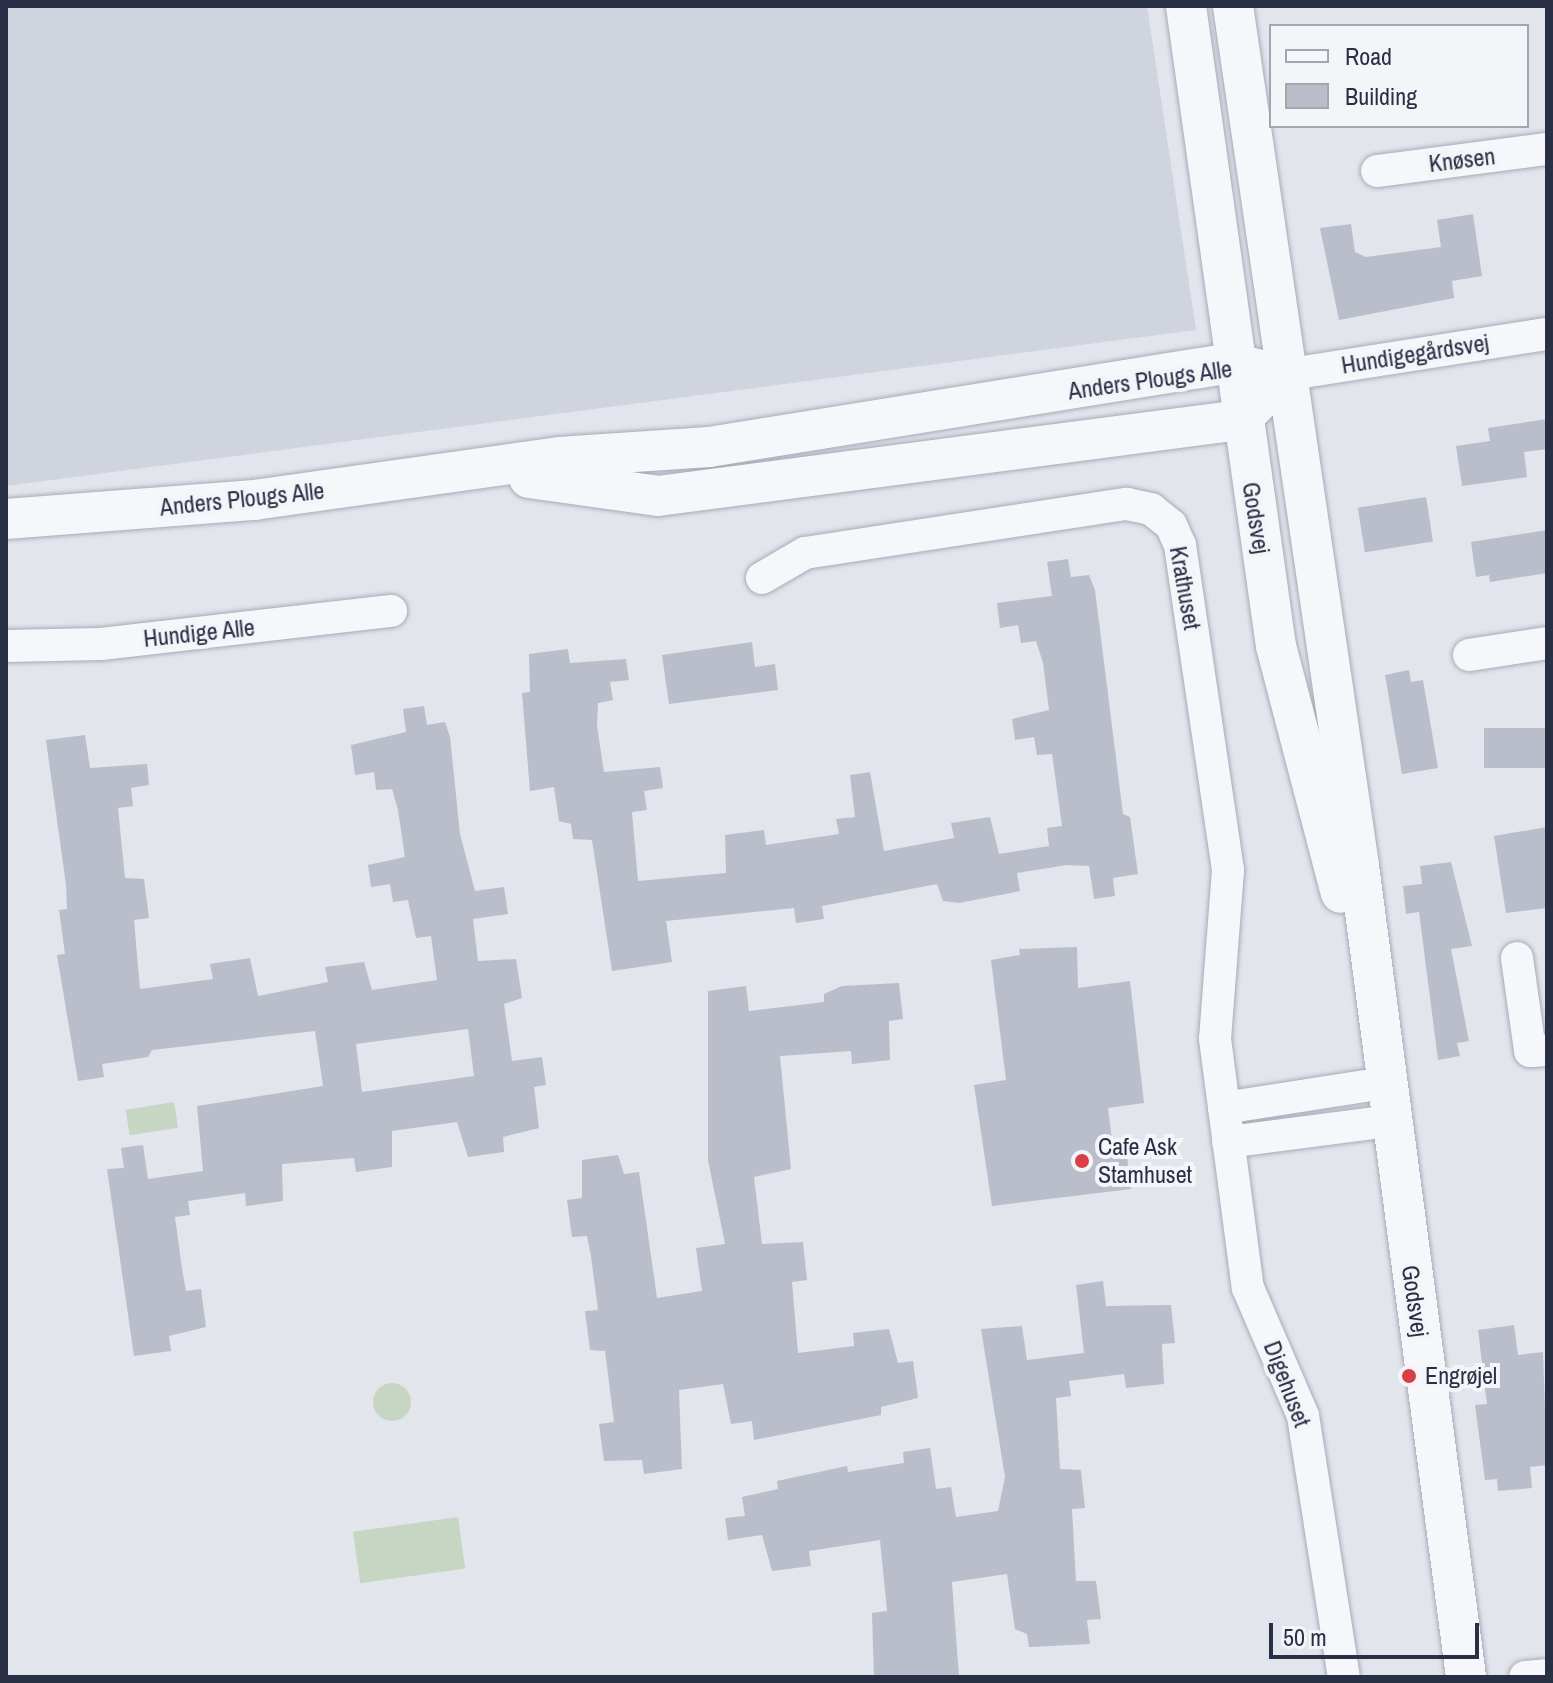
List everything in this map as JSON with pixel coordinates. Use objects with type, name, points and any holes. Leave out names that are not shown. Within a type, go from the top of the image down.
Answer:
[{"type":"street","name":"Godsvej","points":[[1186,6],[1231,363],[1276,646],[1374,1021]]},
{"type":"street","name":"Godsvej","points":[[1233,6],[1284,375],[1359,866],[1374,1021],[1466,1677]]},
{"type":"street","name":"Knøsen","points":[[1377,171],[1547,149]]},
{"type":"street","name":"Hundigegårdsvej","points":[[1284,375],[1547,334]]},
{"type":"street","name":"Anders Plougs Alle","points":[[6,519],[478,473],[559,457],[709,447],[1231,363],[1284,375]]},
{"type":"street","name":"Anders Plougs Alle","points":[[478,473],[658,496],[1240,420],[1284,375]]},
{"type":"street","name":"Krathuset","points":[[762,578],[805,553],[1127,504],[1151,509],[1180,545],[1228,870],[1224,931]]},
{"type":"street","name":"Hundige Alle","points":[[6,646],[101,644],[391,611]]},
{"type":"street","points":[[1469,655],[1547,643]]},
{"type":"street","name":"Digehuset","points":[[1224,931],[1215,1039],[1248,1288],[1303,1416],[1344,1677]]},
{"type":"street","points":[[1517,958],[1530,1051],[1547,1050]]},
{"type":"street","points":[[1224,1108],[1387,1102]]},
{"type":"street","points":[[1228,1142],[1387,1102]]},
{"type":"street","points":[[1525,1677],[1547,1675]]},
{"type":"shaded area","points":[[6,6],[1147,6],[1196,330],[6,486]]},
{"type":"green space","points":[[174,1102],[178,1128],[130,1135],[126,1110]]},
{"type":"green space","points":[[392,1383],[406,1388],[411,1402],[406,1416],[392,1421],[378,1416],[373,1402],[378,1388]]},
{"type":"green space","points":[[458,1517],[465,1568],[360,1583],[353,1532]]},
{"type":"building","points":[[1473,214],[1482,276],[1452,281],[1454,298],[1339,320],[1320,228],[1351,224],[1355,252],[1366,257],[1441,247],[1437,220]]},
{"type":"building","points":[[1547,419],[1547,449],[1524,452],[1527,477],[1462,486],[1456,446],[1490,441],[1488,428]]},
{"type":"building","points":[[1426,497],[1433,541],[1365,552],[1358,508]]},
{"type":"building","points":[[1547,530],[1547,573],[1490,582],[1489,575],[1476,577],[1471,542]]},
{"type":"building","points":[[1068,559],[1071,577],[1089,575],[1095,590],[1123,814],[1130,817],[1138,874],[1113,878],[1115,896],[1094,899],[1089,866],[1067,865],[1017,873],[1020,891],[959,903],[943,901],[937,884],[822,906],[824,919],[796,923],[794,908],[666,921],[672,962],[612,971],[592,840],[573,839],[571,824],[559,821],[554,787],[530,791],[522,693],[530,692],[529,654],[568,649],[570,663],[626,659],[629,680],[610,682],[613,700],[598,703],[597,726],[604,772],[660,767],[663,788],[644,791],[647,810],[632,812],[638,881],[726,873],[725,835],[764,830],[766,845],[839,834],[836,819],[855,817],[850,775],[870,772],[884,851],[954,838],[951,823],[990,817],[999,854],[1049,846],[1047,828],[1062,826],[1052,754],[1037,755],[1034,737],[1015,740],[1012,719],[1049,710],[1043,663],[1036,641],[1021,643],[1018,625],[1000,628],[997,603],[1052,596],[1047,562]]},
{"type":"building","points":[[752,642],[755,667],[775,664],[778,690],[669,704],[662,655]]},
{"type":"building","points":[[1409,670],[1411,682],[1423,680],[1438,768],[1402,774],[1385,675]]},
{"type":"building","points":[[424,706],[427,725],[445,722],[450,737],[460,834],[475,891],[504,887],[508,914],[473,919],[478,961],[516,959],[522,998],[504,1004],[512,1061],[542,1057],[546,1085],[534,1087],[539,1128],[503,1137],[504,1152],[468,1157],[457,1122],[392,1131],[392,1167],[356,1172],[354,1158],[282,1164],[283,1201],[246,1206],[245,1193],[188,1201],[190,1215],[175,1217],[182,1269],[186,1291],[201,1289],[206,1327],[169,1336],[171,1351],[134,1356],[107,1169],[124,1168],[121,1148],[143,1145],[148,1179],[203,1171],[197,1106],[323,1086],[315,1031],[152,1050],[148,1057],[102,1064],[104,1077],[78,1081],[57,955],[65,954],[59,910],[67,909],[66,885],[46,740],[85,735],[90,768],[147,764],[149,785],[131,788],[133,806],[118,808],[125,878],[144,879],[149,918],[134,920],[140,989],[213,979],[210,964],[250,958],[258,996],[328,982],[325,967],[364,962],[372,990],[437,980],[431,936],[416,938],[408,900],[393,902],[390,884],[371,887],[368,865],[405,857],[392,789],[376,790],[374,772],[355,775],[351,745],[406,732],[403,709]],"holes":[[[468,1029],[474,1076],[362,1092],[356,1044]]]},
{"type":"building","points":[[1484,728],[1547,728],[1547,768],[1484,768]]},
{"type":"building","points":[[1547,827],[1547,908],[1506,913],[1494,836]]},
{"type":"building","points":[[1451,862],[1472,946],[1451,949],[1469,1041],[1457,1043],[1460,1056],[1438,1060],[1419,912],[1406,914],[1403,886],[1422,884],[1420,866]]},
{"type":"building","points":[[1077,947],[1078,988],[1130,981],[1144,1103],[1108,1108],[1113,1148],[1126,1148],[1131,1189],[992,1206],[974,1085],[1006,1080],[991,960],[1020,955],[1019,949]]},
{"type":"building","points":[[899,983],[903,1019],[889,1021],[890,1060],[852,1064],[851,1051],[780,1056],[791,1169],[754,1177],[762,1244],[803,1242],[807,1280],[792,1282],[798,1353],[854,1346],[853,1333],[889,1329],[898,1363],[913,1361],[918,1398],[881,1407],[881,1415],[754,1440],[752,1421],[731,1424],[723,1384],[679,1390],[682,1469],[644,1474],[642,1460],[604,1461],[599,1424],[614,1422],[605,1351],[590,1350],[585,1311],[598,1310],[591,1256],[587,1236],[572,1237],[567,1200],[582,1198],[582,1160],[618,1155],[624,1174],[639,1172],[657,1298],[702,1291],[696,1248],[725,1244],[708,1160],[708,991],[746,986],[749,1011],[824,1002],[824,994],[842,986]]},
{"type":"building","points":[[1103,1281],[1106,1306],[1171,1305],[1175,1343],[1162,1344],[1164,1384],[1126,1388],[1124,1374],[1069,1381],[1071,1396],[1056,1398],[1060,1469],[1081,1470],[1085,1508],[1072,1509],[1076,1581],[1096,1581],[1101,1619],[1087,1620],[1090,1644],[1029,1647],[1027,1634],[1015,1629],[1007,1574],[952,1582],[959,1677],[874,1677],[872,1613],[887,1611],[880,1540],[809,1551],[811,1566],[772,1571],[762,1535],[728,1540],[725,1518],[745,1516],[742,1497],[778,1489],[777,1481],[847,1466],[848,1472],[904,1463],[903,1452],[930,1448],[936,1489],[951,1487],[956,1517],[998,1511],[1005,1477],[981,1329],[1022,1326],[1027,1360],[1084,1353],[1076,1285]]},
{"type":"building","points":[[1514,1325],[1518,1355],[1543,1352],[1547,1465],[1530,1467],[1532,1488],[1498,1491],[1497,1479],[1485,1480],[1475,1405],[1487,1404],[1478,1330]]},
{"type":"place","name":"Cafe Ask Stamhuset","points":[[1082,1161]]},
{"type":"place","name":"Engrøjel","points":[[1409,1376]]}]
